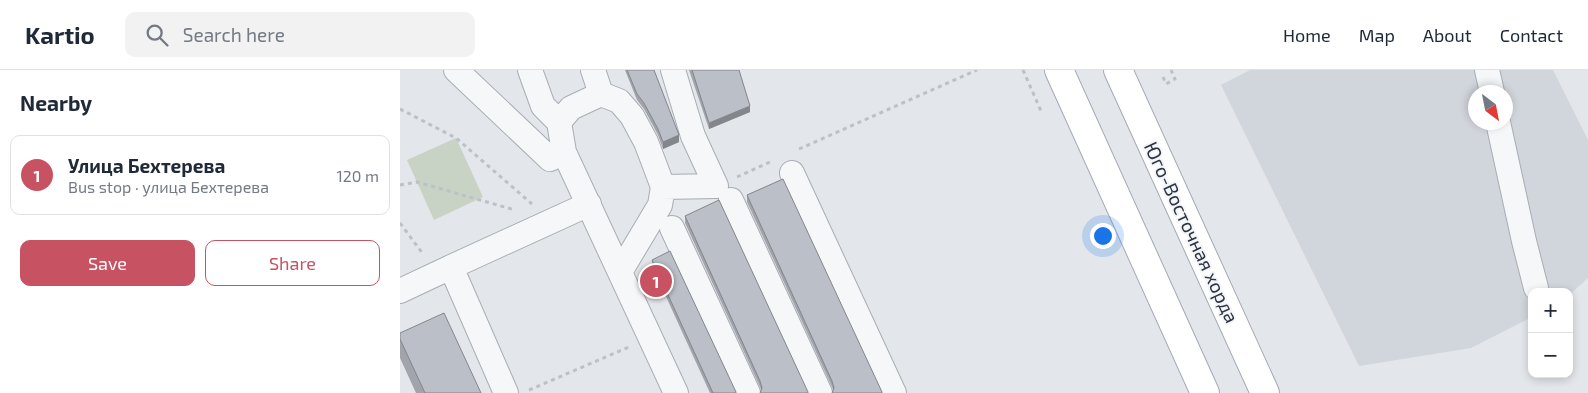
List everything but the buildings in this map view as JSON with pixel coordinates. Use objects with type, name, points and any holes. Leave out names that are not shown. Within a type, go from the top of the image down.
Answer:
[{"type":"main road","points":[[1059,70],[1205,393]]},
{"type":"main road","name":"Юго-Восточная хорда","points":[[1118,70],[1265,393]]},
{"type":"street","points":[[456,70],[550,159],[564,152]]},
{"type":"street","points":[[530,70],[543,106],[560,122],[564,152],[676,393]]},
{"type":"street","points":[[593,70],[601,94]]},
{"type":"street","points":[[673,70],[693,136],[724,193],[820,393]]},
{"type":"street","points":[[1487,70],[1490,85]]},
{"type":"street","points":[[560,122],[571,108],[601,94],[619,101],[632,116],[646,142],[663,187],[660,206],[620,272]]},
{"type":"street","points":[[1500,130],[1536,288]]},
{"type":"street","points":[[792,173],[894,393]]},
{"type":"street","points":[[663,187],[724,193]]},
{"type":"street","points":[[400,291],[589,204]]},
{"type":"street","points":[[672,228],[748,393]]},
{"type":"street","points":[[444,270],[506,393]]},
{"type":"path","points":[[797,150],[977,70]]},
{"type":"path","points":[[1023,70],[1041,111]]},
{"type":"path","points":[[1163,77],[1166,84],[1176,79],[1171,70]]},
{"type":"path","points":[[400,109],[456,138],[552,220]]},
{"type":"path","points":[[724,193],[770,162]]},
{"type":"path","points":[[400,185],[417,182],[552,220]]},
{"type":"path","points":[[400,223],[444,270]]},
{"type":"path","points":[[522,393],[636,345]]},
{"type":"shaded area","points":[[1250,70],[1553,70],[1588,140],[1588,278],[1573,291],[1573,288],[1528,288],[1528,319],[1471,348],[1359,366],[1221,85]]},
{"type":"green space","points":[[456,138],[483,197],[434,220],[407,160]]},
{"type":"place","name":"Улица Бехтерева","points":[[656,281]]}]
